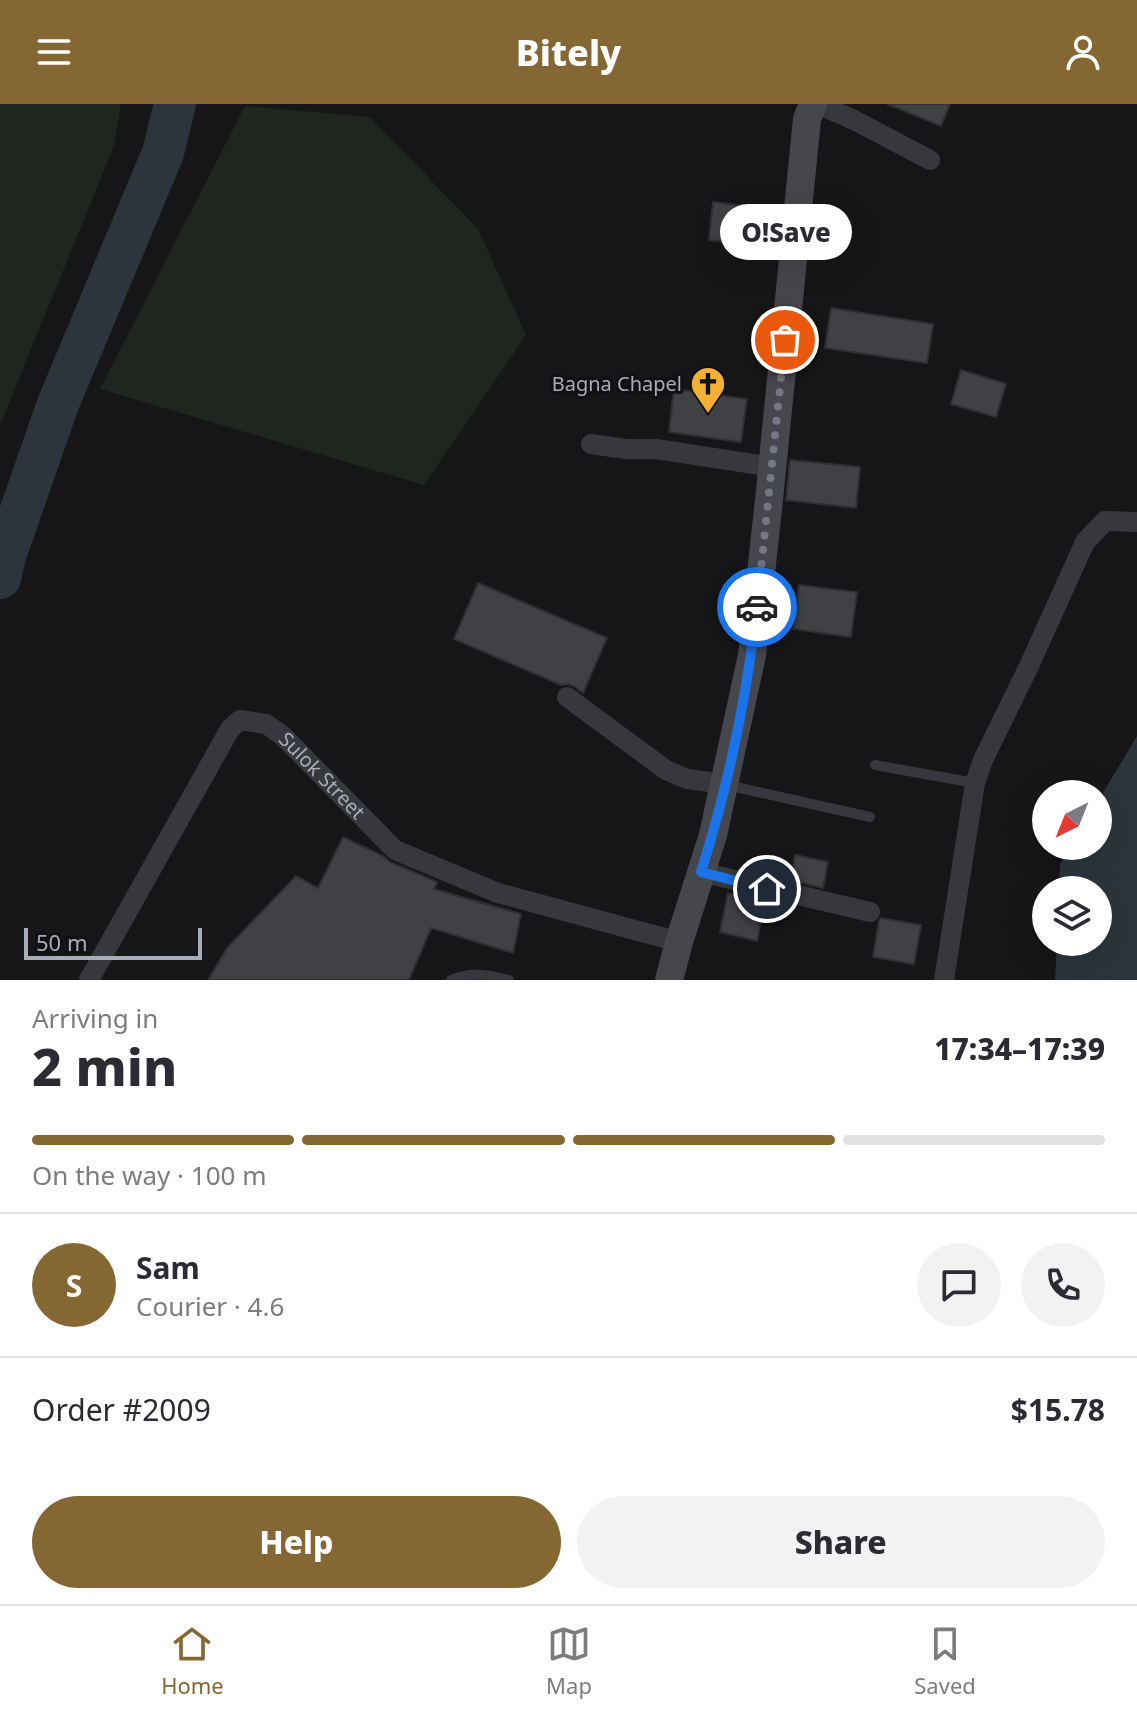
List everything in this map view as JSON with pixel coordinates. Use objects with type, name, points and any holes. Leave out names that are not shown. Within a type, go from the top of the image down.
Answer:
[{"type":"main road","points":[[669,980],[713,835],[752,655],[807,119],[815,104]]},
{"type":"street","points":[[815,104],[854,120],[930,160]]},
{"type":"street","points":[[591,444],[656,449],[773,467]]},
{"type":"street","points":[[944,980],[975,783],[983,760],[1085,542],[1105,521],[1137,522]]},
{"type":"street","points":[[567,697],[666,770],[687,779],[725,784]]},
{"type":"street","name":"Sulok Street","points":[[89,980],[230,729],[240,720],[266,724],[283,736],[395,850],[498,893],[679,942]]},
{"type":"street","points":[[701,872],[870,912]]},
{"type":"lane","points":[[875,765],[975,783]]},
{"type":"lane","points":[[725,784],[870,817]]},
{"type":"lane","points":[[451,980],[481,973],[509,980]]},
{"type":"shaded area","points":[[0,104],[121,104],[114,146],[0,425]]},
{"type":"shaded area","points":[[245,106],[370,117],[478,229],[526,335],[424,485],[100,389]]},
{"type":"shaded area","points":[[1137,736],[1137,980],[1055,980],[1056,956],[1112,956],[1112,876],[1060,876],[1062,860],[1112,860],[1111,780]]},
{"type":"building","points":[[887,104],[950,104],[941,126]]},
{"type":"building","points":[[713,202],[762,208],[758,245],[709,240]]},
{"type":"building","points":[[831,308],[933,324],[927,363],[825,348]]},
{"type":"building","points":[[961,370],[1006,384],[996,417],[951,404]]},
{"type":"building","name":"Bagna Chapel","points":[[674,389],[747,399],[741,442],[669,432]]},
{"type":"building","points":[[790,460],[860,467],[856,508],[786,500]]},
{"type":"building","points":[[478,583],[607,638],[583,693],[574,686],[561,685],[454,639]]},
{"type":"building","points":[[799,585],[857,592],[851,637],[793,629]]},
{"type":"building","points":[[343,837],[437,882],[434,889],[521,914],[513,953],[431,928],[409,980],[208,980],[227,948],[296,876],[318,888]]},
{"type":"building","points":[[795,855],[828,862],[823,888],[791,880]]},
{"type":"building","points":[[728,893],[765,901],[757,941],[720,932]]},
{"type":"building","points":[[881,918],[921,925],[914,964],[873,957]]},
{"type":"waterway","points":[[0,578],[58,404],[163,153],[175,104]]},
{"type":"way so far","points":[[757,607],[785,340]]},
{"type":"place","name":"O!Save","points":[[785,340]]},
{"type":"place","name":"Bagna Chapel","points":[[708,415]]},
{"type":"route","points":[[757,607],[752,655],[713,835],[701,872],[767,889]]}]
